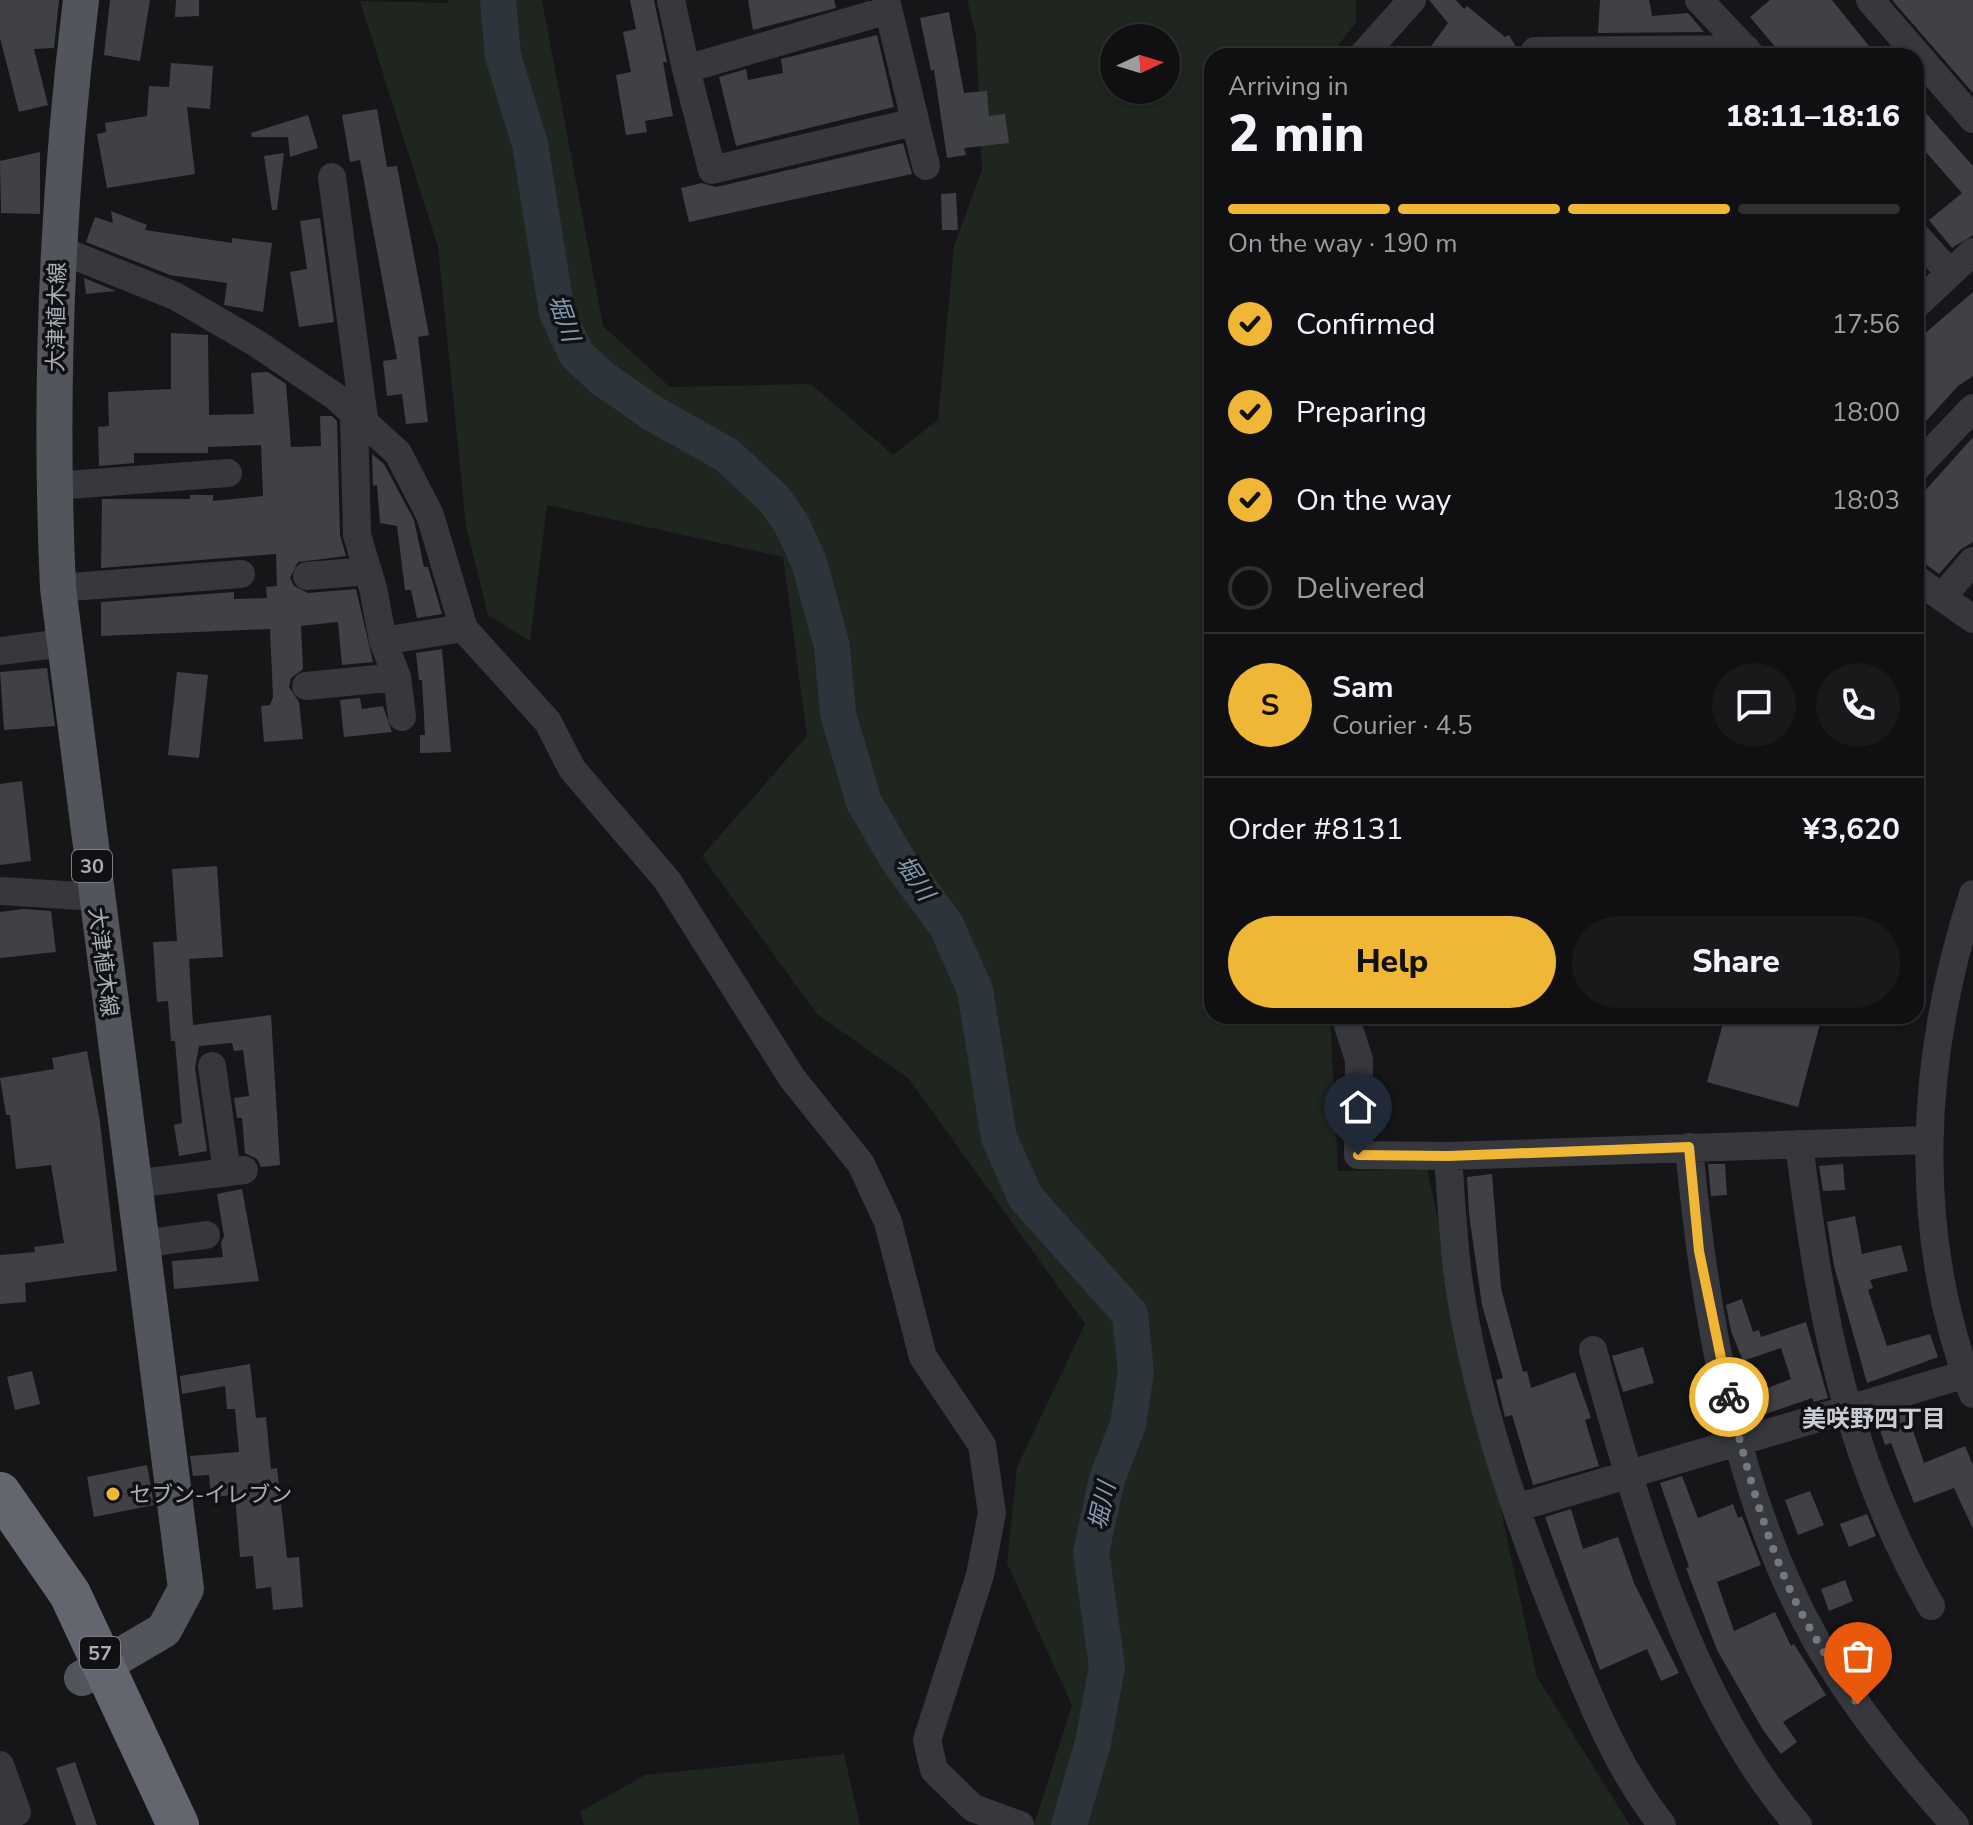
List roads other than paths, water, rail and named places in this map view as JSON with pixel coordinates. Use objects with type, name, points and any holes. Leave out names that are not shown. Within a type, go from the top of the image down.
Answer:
[{"type":"highway","name":"57","points":[[0,1493],[70,1594],[148,1825]]},
{"type":"highway","name":"57","points":[[0,1539],[50,1615],[94,1670],[178,1825]]},
{"type":"main road","name":"大津植木線","points":[[81,0],[58,249],[54,486],[58,588],[186,1589],[164,1630],[94,1670]]},
{"type":"street","points":[[671,0],[712,170],[914,122]]},
{"type":"street","points":[[1369,48],[1412,0]]},
{"type":"street","points":[[1699,0],[1744,48]]},
{"type":"street","points":[[1870,0],[1912,48]]},
{"type":"street","points":[[686,69],[887,5],[926,166]]},
{"type":"street","points":[[1924,62],[1973,119]]},
{"type":"street","points":[[332,177],[360,421],[357,535],[383,641],[397,677],[402,717]]},
{"type":"street","points":[[1924,245],[1950,273]]},
{"type":"street","points":[[58,249],[175,296],[336,397],[398,453],[411,473],[433,526],[463,628],[548,722],[572,769],[667,880],[792,1078],[861,1164],[888,1222],[923,1357],[982,1445],[992,1513],[980,1575],[927,1740],[934,1770],[973,1808],[1020,1825]]},
{"type":"street","points":[[1924,297],[1973,252]]},
{"type":"street","points":[[1924,460],[1973,408]]},
{"type":"street","points":[[54,486],[228,473]]},
{"type":"street","points":[[1942,597],[1973,561]]},
{"type":"street","points":[[307,576],[368,571]]},
{"type":"street","points":[[58,588],[241,574]]},
{"type":"street","points":[[1924,585],[1973,619]]},
{"type":"street","points":[[383,641],[463,628]]},
{"type":"street","points":[[0,651],[63,643]]},
{"type":"street","points":[[306,686],[397,677]]},
{"type":"street","points":[[0,891],[96,897]]},
{"type":"street","points":[[1516,1508],[1847,1410],[1971,1380],[1950,1332],[1935,1261],[1927,1140],[1936,1052],[1967,931],[1973,894]]},
{"type":"street","points":[[1348,1024],[1359,1060],[1358,1155],[1448,1156],[1927,1140]]},
{"type":"street","points":[[133,1184],[236,1171],[212,1066]]},
{"type":"street","points":[[1799,1144],[1826,1328],[1847,1410],[1898,1549],[1931,1606]]},
{"type":"street","points":[[1689,1147],[1706,1296],[1740,1442],[1786,1582],[1817,1642],[1900,1762],[1955,1825]]},
{"type":"street","points":[[1448,1156],[1458,1278],[1479,1386],[1516,1508],[1529,1548],[1611,1750],[1662,1825]]},
{"type":"street","points":[[141,1244],[206,1235]]},
{"type":"street","points":[[1593,1350],[1628,1477],[1664,1581],[1701,1668],[1787,1822]]},
{"type":"street","points":[[0,1765],[17,1812],[0,1818]]},
{"type":"waterway","name":"堀川","points":[[498,0],[503,56],[530,144],[557,313],[577,355],[602,378],[652,413],[727,455],[774,499],[791,523],[809,562],[832,646],[838,714],[864,802],[898,860],[946,925],[975,990],[999,1138],[1026,1198],[1130,1314],[1136,1372],[1128,1424],[1107,1479],[1091,1552],[1107,1667],[1093,1743],[1069,1825]]},
{"type":"place","name":"セブン-イレブン","points":[[113,1494]]},
{"type":"district","name":"美咲野四丁目","points":[[1874,1419]]}]
